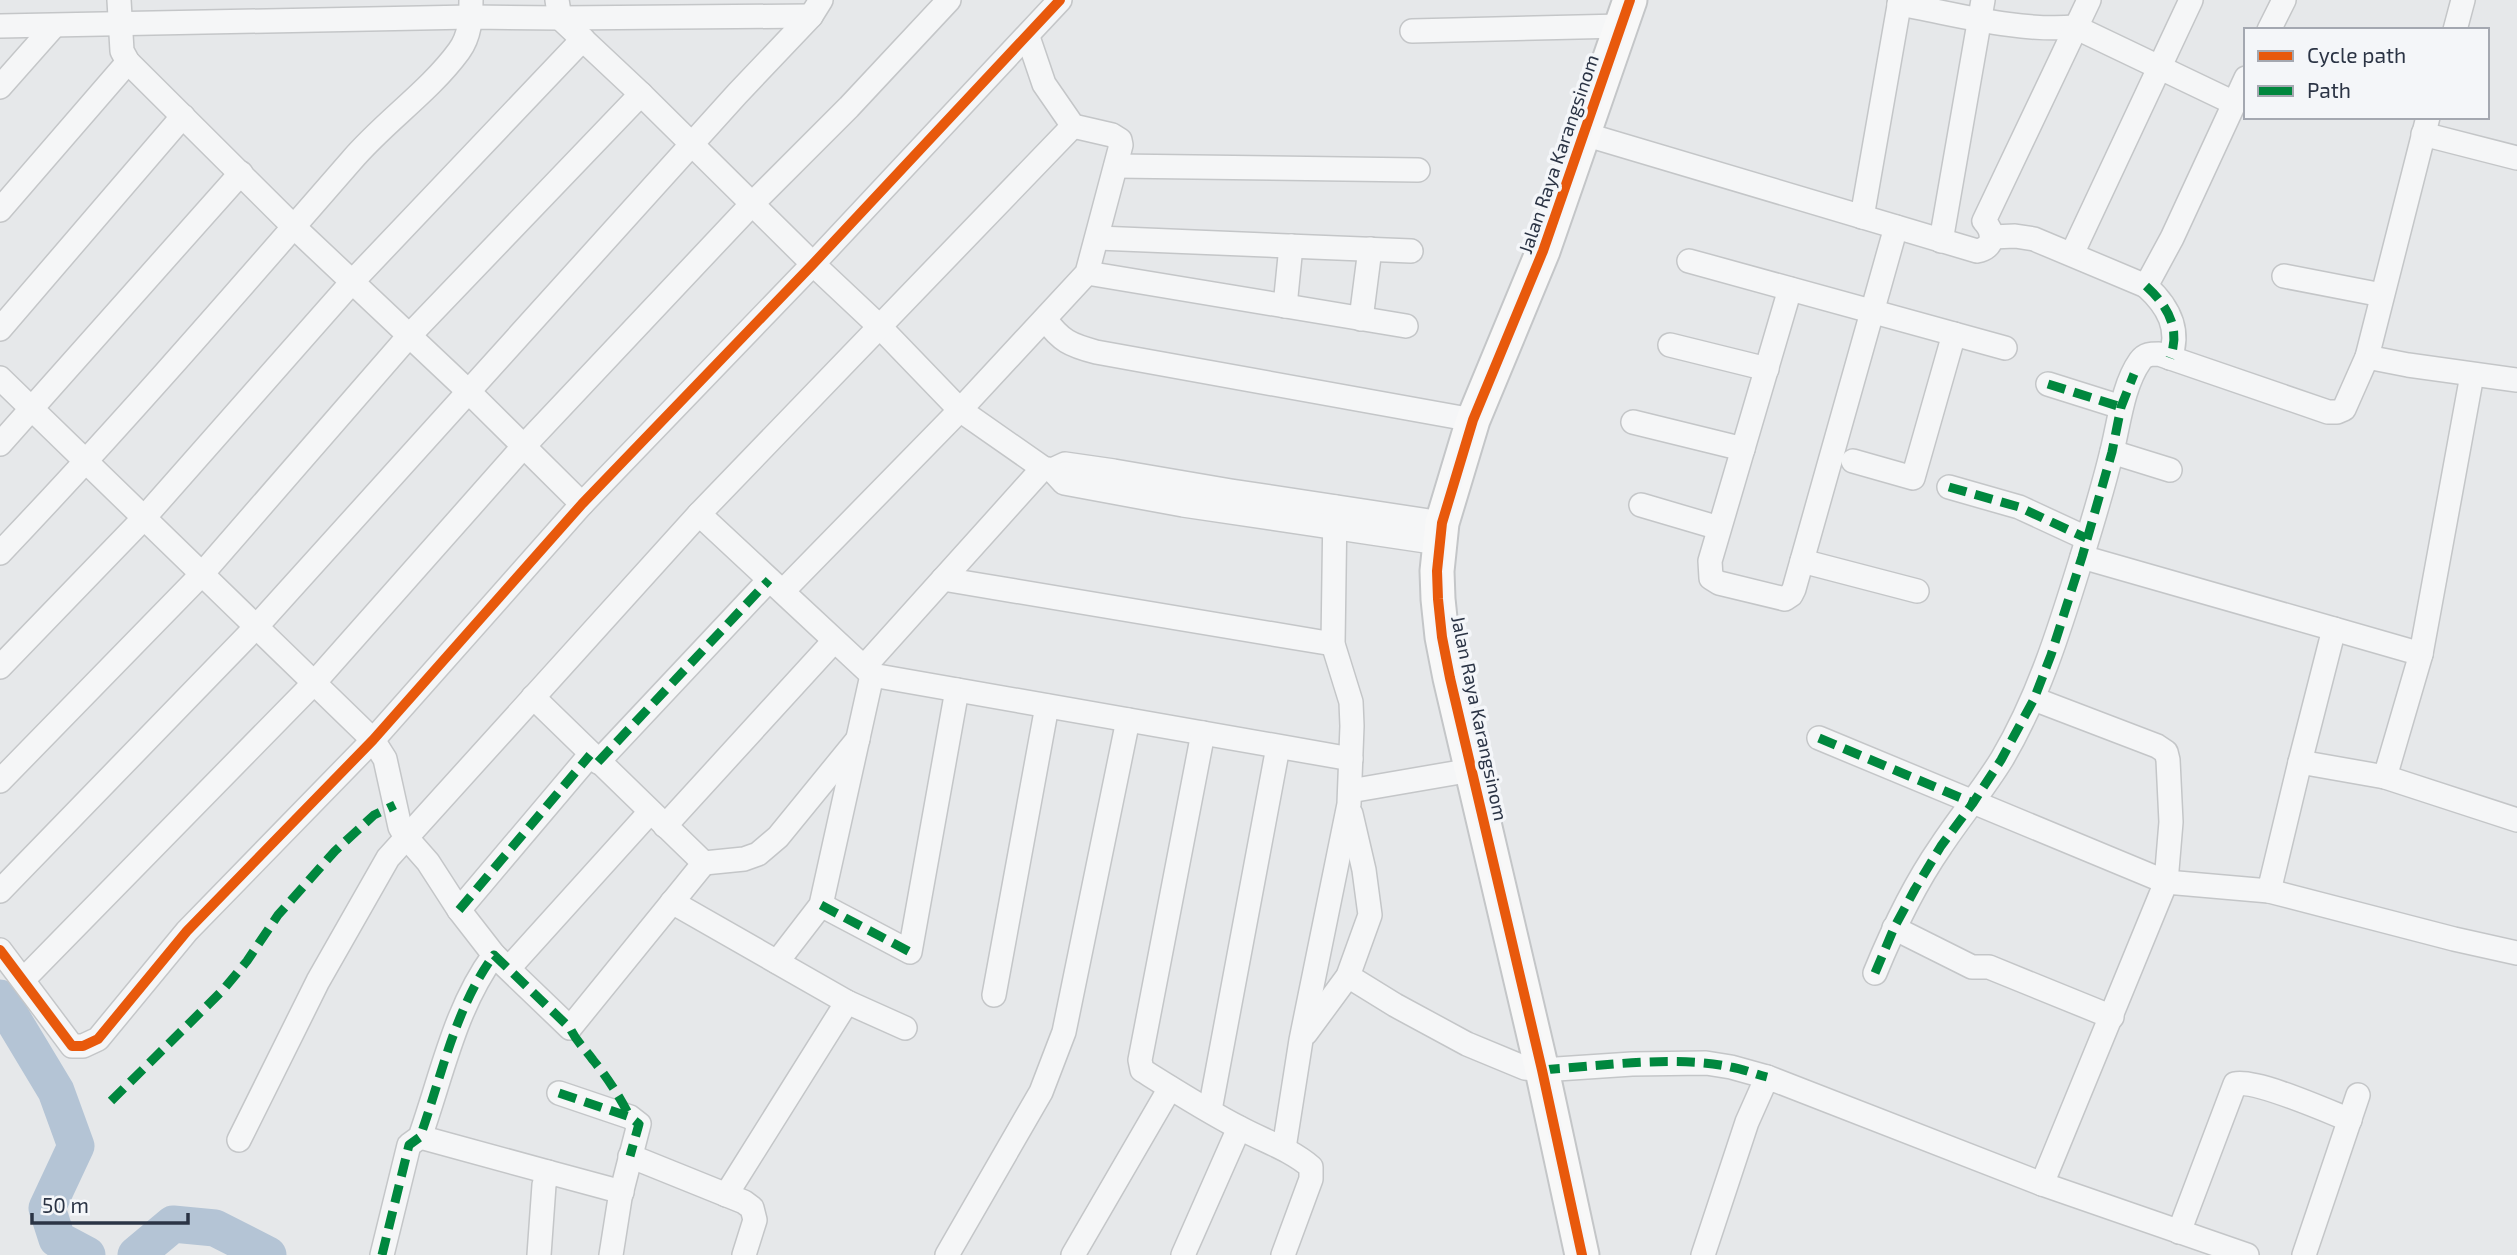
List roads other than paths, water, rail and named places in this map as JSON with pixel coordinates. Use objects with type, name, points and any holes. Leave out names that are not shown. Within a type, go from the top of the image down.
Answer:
[{"type":"street","points":[[119,0],[122,51],[128,62],[293,226],[468,391],[582,504]]},
{"type":"street","points":[[24,979],[314,683],[523,447],[949,0]]},
{"type":"street","points":[[0,950],[72,1046],[83,1046],[99,1039],[187,931],[373,740],[582,504],[813,264],[1060,0]]},
{"type":"street","points":[[2075,27],[2078,0]]},
{"type":"street","points":[[1584,134],[1977,251],[1989,246],[1988,229],[2089,0]]},
{"type":"street","points":[[2072,254],[2191,0]]},
{"type":"street","points":[[2270,28],[2284,0]]},
{"type":"street","points":[[2456,28],[2463,0]]},
{"type":"street","points":[[1862,217],[1900,2],[1982,9],[2059,29],[2075,27],[2234,103]]},
{"type":"street","points":[[0,553],[86,463],[360,150],[439,74],[467,37],[471,8]]},
{"type":"street","points":[[0,26],[471,8],[816,8]]},
{"type":"street","points":[[0,891],[256,627],[816,8]]},
{"type":"street","points":[[559,9],[583,39],[880,327],[960,410],[1064,483],[1183,505],[1335,517],[1441,533]]},
{"type":"street","points":[[1941,241],[1982,9]]},
{"type":"street","points":[[1412,31],[1626,13]]},
{"type":"street","name":"Jalan Raya Karangsinom","points":[[1583,1255],[1442,637],[1438,590],[1441,533],[1473,420],[1543,251],[1626,13]]},
{"type":"street","points":[[0,87],[54,26]]},
{"type":"street","points":[[460,910],[594,759],[960,410],[1087,273],[1098,239],[1120,140],[1112,135],[1073,127],[1044,84],[1028,37]]},
{"type":"street","points":[[0,667],[144,519],[352,282],[583,39]]},
{"type":"street","points":[[0,209],[128,62]]},
{"type":"street","points":[[2146,286],[2172,239],[2244,82]]},
{"type":"street","points":[[0,781],[201,575],[408,337],[641,94]]},
{"type":"street","points":[[0,329],[183,116]]},
{"type":"street","points":[[1875,973],[1894,928],[1941,846],[2001,760],[2034,699],[2051,655],[2084,548],[2112,452],[2121,408],[2139,363],[2144,357],[2159,354],[2328,412],[2344,409],[2367,357],[2425,125],[2517,158]]},
{"type":"street","points":[[239,1140],[318,981],[388,858],[699,514],[1073,127]]},
{"type":"street","points":[[1116,166],[1418,170]]},
{"type":"street","points":[[0,444],[241,173]]},
{"type":"street","points":[[1948,209],[1988,229],[2034,239],[2146,286],[2160,301],[2174,328],[2175,345],[2170,358]]},
{"type":"street","points":[[1790,289],[1709,570],[1711,578],[1719,583],[1785,599],[1794,589],[1896,227]]},
{"type":"street","points":[[1098,239],[1412,251]]},
{"type":"street","points":[[1285,306],[1292,246]]},
{"type":"street","points":[[1361,319],[1370,249]]},
{"type":"street","points":[[1689,261],[2005,348]]},
{"type":"street","points":[[1087,273],[1406,326]]},
{"type":"street","points":[[2284,276],[2382,295]]},
{"type":"street","points":[[1045,319],[1057,335],[1072,346],[1096,352],[1473,420]]},
{"type":"street","points":[[1853,461],[1913,478],[1954,334]]},
{"type":"street","points":[[1670,345],[1767,369]]},
{"type":"street","points":[[2367,357],[2517,380]]},
{"type":"street","points":[[2385,777],[2421,654],[2472,375]]},
{"type":"street","points":[[0,379],[373,740],[385,759],[400,827],[406,838],[428,862],[460,910],[502,961],[570,1028],[704,863],[744,859],[758,854],[778,837],[858,739]]},
{"type":"street","points":[[2048,384],[2121,408]]},
{"type":"street","points":[[1633,422],[1743,449]]},
{"type":"street","points":[[2112,452],[2170,470]]},
{"type":"street","points":[[777,962],[821,905],[858,739],[868,671],[943,579],[1047,469]]},
{"type":"street","points":[[1949,487],[2019,507],[2084,548],[2334,629],[2421,654]]},
{"type":"street","points":[[1641,505],[1719,528]]},
{"type":"street","points":[[699,514],[868,671],[957,690],[1351,759]]},
{"type":"street","points":[[1283,1148],[1301,1040],[1349,798],[1351,702],[1333,644],[1335,517]]},
{"type":"street","points":[[1802,561],[1917,591]]},
{"type":"street","points":[[943,579],[1333,644]]},
{"type":"street","points":[[2269,891],[2334,629]]},
{"type":"street","points":[[382,1255],[409,1146],[420,1136],[454,1031],[482,972],[502,961],[657,819],[834,641]]},
{"type":"street","points":[[821,905],[910,952],[957,690]]},
{"type":"street","points":[[533,697],[704,863]]},
{"type":"street","points":[[2034,699],[2157,746],[2166,752],[2171,822],[2166,882],[2042,1184]]},
{"type":"street","points":[[994,995],[1047,706]]},
{"type":"street","points":[[947,1255],[1035,1103],[1064,1032],[1128,720]]},
{"type":"street","points":[[1203,733],[1140,1052],[1142,1070],[1239,1128],[1283,1148],[1311,1167],[1311,1179],[1283,1255]]},
{"type":"street","points":[[1819,738],[2166,882],[2269,891],[2517,953]]},
{"type":"street","points":[[1210,1110],[1278,747]]},
{"type":"street","points":[[2300,762],[2385,777],[2517,820]]},
{"type":"street","points":[[1349,798],[1472,770]]},
{"type":"street","points":[[1301,1040],[1348,976],[1370,915],[1349,798]]},
{"type":"street","points":[[672,902],[847,1002],[905,1028]]},
{"type":"street","points":[[1894,928],[1972,967],[1989,967],[2112,1017]]},
{"type":"street","points":[[1348,976],[1467,1044],[1525,1068],[1542,1070],[1632,1064],[1706,1063],[1731,1067],[1767,1077],[2042,1184],[2248,1255]]},
{"type":"street","points":[[726,1195],[847,1002]]},
{"type":"street","points":[[1703,1255],[1747,1122],[1767,1077]]},
{"type":"street","points":[[2179,1232],[2235,1084],[2243,1082],[2286,1095],[2350,1120]]},
{"type":"street","points":[[1073,1255],[1170,1088]]},
{"type":"street","points":[[559,1093],[630,1117],[639,1124],[622,1192],[611,1255]]},
{"type":"street","points":[[2304,1255],[2358,1095]]},
{"type":"street","points":[[1183,1255],[1239,1128]]},
{"type":"street","points":[[420,1136],[622,1192]]},
{"type":"street","points":[[630,1156],[752,1208],[755,1220],[744,1255]]},
{"type":"street","points":[[539,1255],[544,1185],[548,1172]]},
{"type":"waterway","points":[[0,998],[56,1091],[76,1146],[47,1208],[57,1239],[87,1255]]},
{"type":"waterway","points":[[136,1255],[173,1224],[215,1228],[268,1255]]}]
